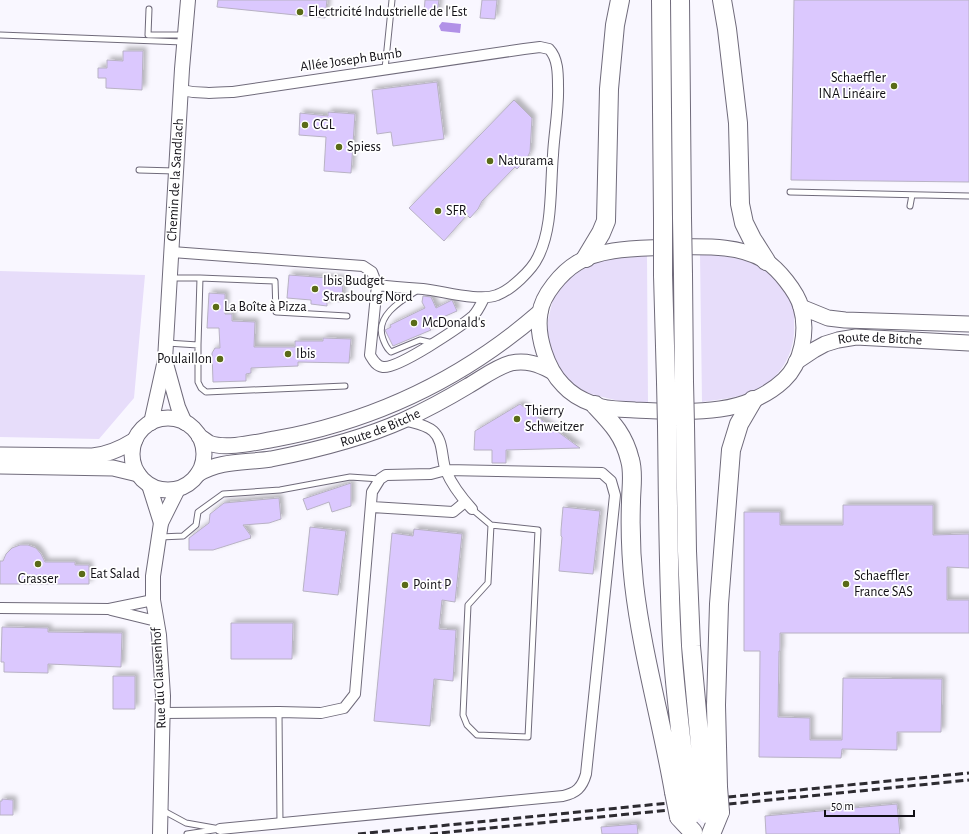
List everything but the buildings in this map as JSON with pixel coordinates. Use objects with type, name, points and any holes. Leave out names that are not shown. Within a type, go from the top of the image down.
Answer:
[{"type":"highway","points":[[586,258],[601,233],[606,221],[609,85],[615,25],[620,0]]},
{"type":"highway","points":[[661,0],[663,275],[667,426],[668,550],[672,646],[678,714],[696,790],[700,824]]},
{"type":"highway","points":[[680,0],[687,551],[696,790],[700,824]]},
{"type":"highway","points":[[722,0],[727,29],[738,123],[740,204],[744,223],[766,261]]},
{"type":"highway","points":[[696,790],[716,705],[719,604],[731,450],[739,424],[753,400]]},
{"type":"highway","points":[[595,406],[614,425],[625,444],[631,462],[631,542],[634,582],[638,617],[651,683],[668,756],[696,790]]},
{"type":"main road","points":[[678,247],[734,250],[750,254],[766,261],[782,276],[792,289],[801,307],[803,321],[803,339],[796,362],[785,379],[769,392],[753,400],[721,409],[673,411],[619,409],[595,406],[575,395],[563,386],[551,371],[540,336],[540,312],[549,291],[556,281],[566,271],[586,258],[616,251],[678,247]]},
{"type":"main road","name":"Route de Bitche","points":[[801,307],[828,318],[846,320],[969,324]]},
{"type":"main road","name":"Route de Bitche","points":[[199,436],[209,443],[223,445],[244,444],[293,436],[352,420],[396,404],[440,382],[487,353],[519,330],[540,312]]},
{"type":"main road","name":"Route de Bitche","points":[[796,362],[825,344],[856,337],[969,343]]},
{"type":"main road","name":"Route de Bitche","points":[[198,474],[217,465],[269,459],[319,449],[372,433],[404,420],[448,398],[500,367],[510,363],[524,362],[537,364],[551,371]]},
{"type":"main road","points":[[162,419],[174,419],[184,423],[199,436],[202,444],[203,459],[198,474],[186,485],[178,489],[158,489],[149,485],[138,474],[133,463],[132,452],[135,440],[142,430],[152,422],[162,419]]},
{"type":"main road","points":[[0,455],[104,455],[124,447],[135,440]]},
{"type":"main road","points":[[0,466],[113,468],[138,474]]},
{"type":"street","name":"Chemin de la Sandlach","points":[[152,422],[165,360],[181,90],[188,0]]},
{"type":"street","name":"Allée Joseph Bumb","points":[[181,90],[194,93],[212,94],[233,92],[524,48],[540,47],[549,49],[554,55],[558,88],[550,212],[544,240],[538,257],[516,283],[498,295],[484,298]]},
{"type":"street","points":[[172,252],[363,266],[372,272],[377,285],[370,354],[375,364],[382,367],[394,365],[433,343],[473,316],[484,298],[377,285]]},
{"type":"street","name":"Chemin de la Sandlach","points":[[165,360],[184,423]]},
{"type":"street","points":[[372,506],[453,512],[469,506],[453,484],[446,470],[440,442],[433,431],[421,424],[404,420]]},
{"type":"street","points":[[163,713],[321,713],[344,708],[356,694],[372,492],[380,479],[386,475],[431,474],[446,470],[602,473],[610,481],[615,495],[586,774],[584,782],[576,792],[563,796],[220,829]]},
{"type":"street","name":"Rue du Clausenhof","points":[[149,485],[161,523]]},
{"type":"street","name":"Rue du Clausenhof","points":[[160,834],[163,696],[159,636],[153,600],[153,576],[161,523],[178,489]]},
{"type":"street","points":[[0,608],[109,609],[153,600]]},
{"type":"street","points":[[109,609],[156,621]]},
{"type":"lane","points":[[385,69],[392,0]]},
{"type":"lane","points":[[149,9],[148,35],[186,39]]},
{"type":"lane","points":[[0,35],[148,40],[186,39]]},
{"type":"lane","points":[[139,170],[176,170]]},
{"type":"lane","points":[[790,192],[969,196]]},
{"type":"lane","points":[[910,206],[912,195]]},
{"type":"lane","points":[[170,278],[275,281],[276,312],[346,316]]},
{"type":"lane","points":[[200,278],[198,382],[201,388],[206,392],[345,386]]},
{"type":"lane","points":[[419,289],[397,303],[385,317],[381,328],[382,335],[387,349],[391,352],[420,340],[433,343]]},
{"type":"lane","points":[[166,343],[198,344]]},
{"type":"lane","points":[[159,537],[183,536],[196,526],[198,512],[223,494],[280,490],[350,477],[380,479]]},
{"type":"lane","points":[[469,506],[491,525],[538,530],[528,737],[477,735],[467,725],[463,715],[468,605],[488,583],[491,525]]},
{"type":"lane","points":[[279,712],[280,824]]},
{"type":"lane","points":[[160,810],[186,822],[220,829]]},
{"type":"lane","points":[[187,834],[220,829]]},
{"type":"shaded area","points":[[442,22],[461,24],[460,33],[441,31],[439,26]]},
{"type":"shaded area","points":[[700,254],[738,259],[752,263],[759,267],[771,275],[781,286],[789,298],[794,315],[794,334],[790,353],[786,362],[767,384],[751,392],[731,398],[702,402]]},
{"type":"shaded area","points":[[647,256],[648,403],[619,401],[583,392],[564,377],[552,358],[546,338],[548,320],[553,299],[567,280],[589,265],[608,259]]},
{"type":"shaded area","points":[[0,271],[145,275],[134,398],[99,439],[0,437]]},
{"type":"railway","points":[[358,834],[969,773]]},
{"type":"railway","points":[[430,834],[969,780]]},
{"type":"place","name":"Electricité Industrielle de l'Est","points":[[300,12]]},
{"type":"place","name":"Schaeffler INA Linéaire","points":[[894,86]]},
{"type":"place","name":"CGL","points":[[305,125]]},
{"type":"place","name":"Spiess","points":[[339,147]]},
{"type":"place","name":"Naturama","points":[[490,161]]},
{"type":"place","name":"SFR","points":[[438,211]]},
{"type":"place","name":"Ibis Budget Strasbourg Nord","points":[[315,289]]},
{"type":"place","name":"La Boîte à Pizza","points":[[216,307]]},
{"type":"place","name":"McDonald's","points":[[414,323]]},
{"type":"place","name":"Ibis","points":[[288,354]]},
{"type":"place","name":"Poulaillon","points":[[220,359]]},
{"type":"place","name":"Thierry Schweitzer","points":[[517,419]]},
{"type":"place","name":"Grasser","points":[[38,564]]},
{"type":"place","name":"Eat Salad","points":[[82,574]]},
{"type":"place","name":"Schaeffler France SAS","points":[[846,584]]},
{"type":"place","name":"Point P","points":[[405,585]]}]
